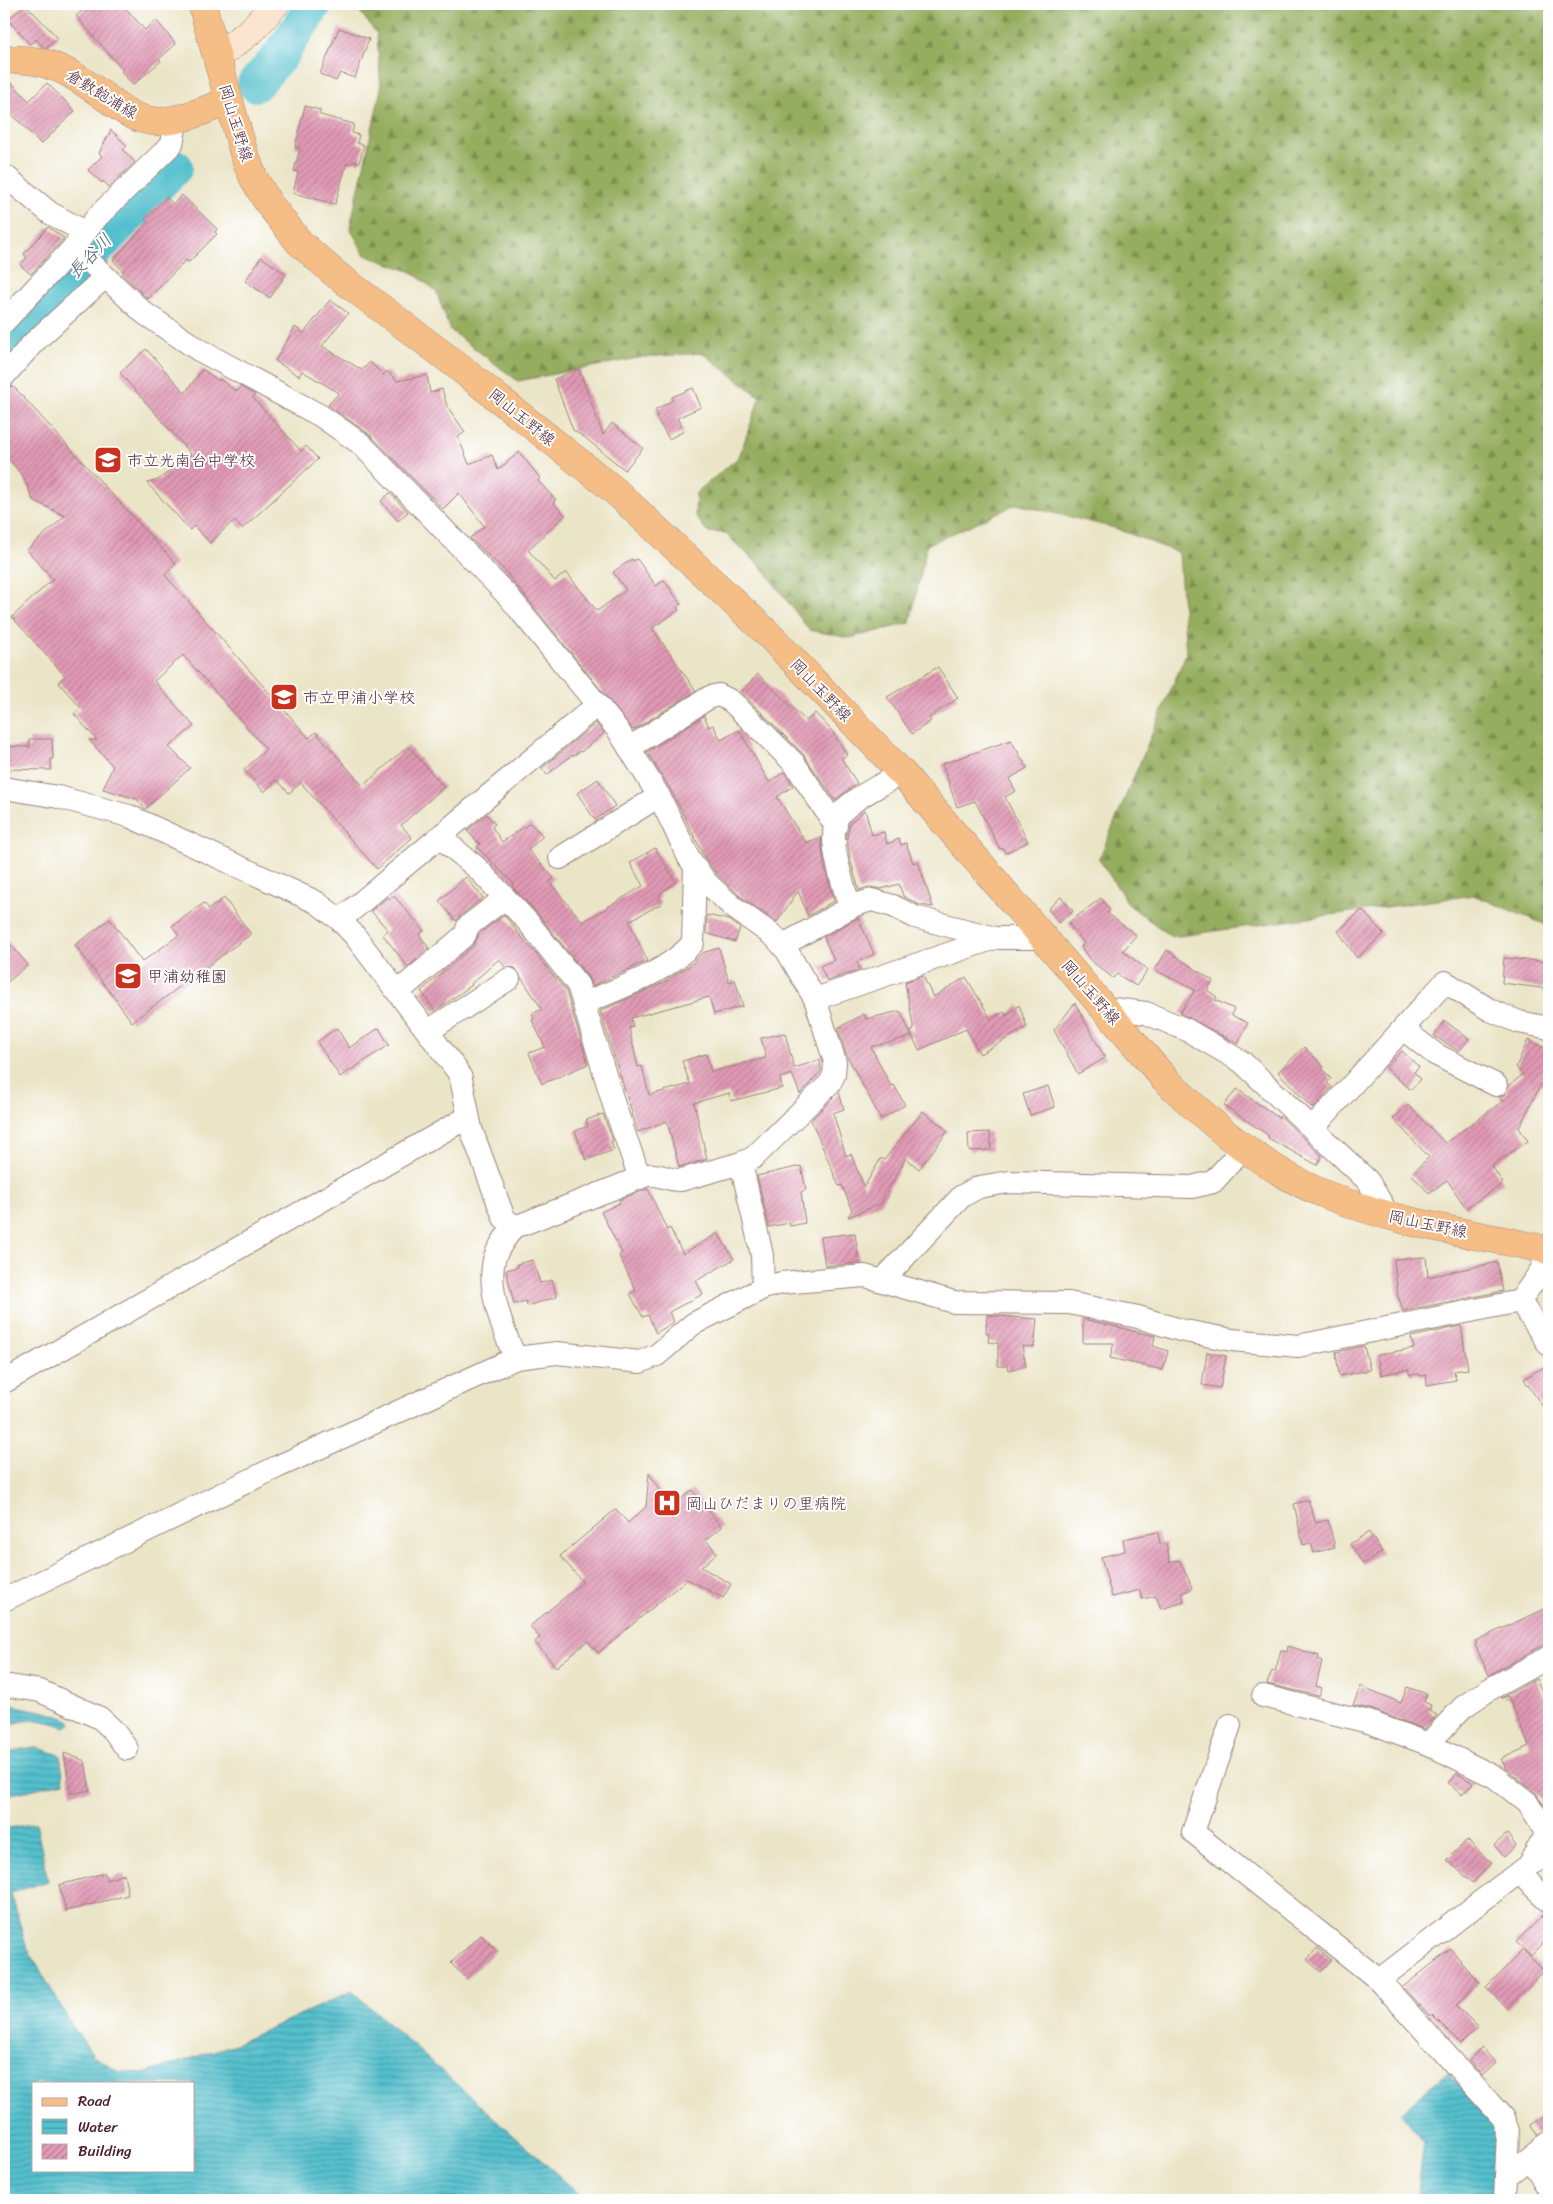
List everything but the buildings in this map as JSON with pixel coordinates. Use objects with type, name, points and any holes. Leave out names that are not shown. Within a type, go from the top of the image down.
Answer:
[{"type":"main road","name":"岡山玉野線","points":[[202,4],[244,154],[254,179],[269,204],[300,242],[333,272],[451,361],[614,490],[766,632],[902,773],[1164,1078],[1223,1133],[1292,1178],[1323,1193],[1390,1216],[1548,1250]]},
{"type":"main road","points":[[217,57],[253,29],[275,4]]},
{"type":"main road","name":"倉敷飽浦線","points":[[4,60],[46,63],[82,81],[138,118],[153,122],[177,118],[229,101]]},
{"type":"street","points":[[4,376],[33,343],[88,256],[98,216],[172,144],[177,118]]},
{"type":"street","points":[[4,175],[50,213],[88,256],[144,312],[199,350],[321,416],[361,444],[509,597],[618,730],[659,796],[688,858],[706,882],[733,907],[775,937],[783,945],[815,999],[835,1062],[834,1074],[830,1083],[753,1158],[681,1180],[671,1181],[656,1174],[640,1178],[514,1226],[494,1258],[492,1271],[499,1317],[516,1358]]},
{"type":"street","points":[[4,322],[88,256]]},
{"type":"street","points":[[629,748],[710,697],[720,695],[731,702],[794,763],[836,826]]},
{"type":"street","points":[[340,920],[597,705]]},
{"type":"street","points":[[850,908],[837,864],[836,826],[838,816],[856,800],[902,773]]},
{"type":"street","points":[[4,788],[58,797],[129,816],[316,902],[340,920],[398,992],[456,1069],[461,1078],[468,1117],[504,1218],[514,1226]]},
{"type":"street","points":[[560,858],[659,796]]},
{"type":"street","points":[[440,837],[477,868],[528,922],[578,985],[585,1003],[615,1108],[640,1178]]},
{"type":"street","points":[[585,1003],[656,970],[683,954],[693,943],[695,867]]},
{"type":"street","points":[[398,992],[465,936],[468,926],[505,898]]},
{"type":"street","points":[[783,945],[850,908],[872,900],[893,906],[915,917],[995,938],[1045,938]]},
{"type":"street","points":[[815,999],[995,938]]},
{"type":"street","points":[[428,1031],[509,979]]},
{"type":"street","points":[[1313,1128],[1445,982],[1490,1010],[1519,1022],[1549,1028]]},
{"type":"street","points":[[1105,1008],[1146,1013],[1195,1035],[1242,1062],[1368,1181],[1390,1216]]},
{"type":"street","points":[[1403,1029],[1435,1054],[1496,1085]]},
{"type":"street","points":[[4,1382],[468,1117]]},
{"type":"street","points":[[882,1281],[962,1196],[979,1187],[1009,1182],[1192,1187],[1213,1182],[1244,1147]]},
{"type":"street","points":[[740,1163],[762,1255],[763,1288]]},
{"type":"street","points":[[4,1600],[277,1467],[516,1358],[557,1353],[598,1356],[630,1362],[649,1360],[693,1324],[763,1288],[781,1283],[865,1276],[954,1302],[1069,1303],[1138,1317],[1180,1330],[1232,1340],[1298,1346],[1520,1301],[1542,1269],[1548,1250]]},
{"type":"street","points":[[1520,1301],[1549,1345]]},
{"type":"street","points":[[1428,1744],[1463,1707],[1490,1689],[1549,1657]]},
{"type":"street","points":[[4,1685],[40,1691],[100,1718],[127,1749]]},
{"type":"street","points":[[1263,1696],[1370,1722],[1428,1744],[1495,1777],[1528,1804],[1547,1834],[1523,1869]]},
{"type":"street","points":[[1230,1725],[1193,1832],[1378,1980],[1503,2118],[1508,2130],[1505,2200]]},
{"type":"street","points":[[1378,1980],[1523,1869],[1549,1854]]},
{"type":"street","points":[[1523,1869],[1549,1901]]},
{"type":"street","points":[[1506,2176],[1549,2143]]},
{"type":"street","points":[[1530,2159],[1549,2188]]},
{"type":"green space","points":[[358,4],[1549,4],[1549,926],[1473,895],[1172,937],[1129,905],[1099,859],[1186,654],[1179,553],[1115,528],[1017,504],[927,545],[910,623],[850,638],[809,630],[764,570],[725,533],[707,532],[695,515],[696,493],[739,457],[760,397],[703,353],[643,357],[518,381],[450,330],[436,291],[412,272],[365,255],[350,228],[381,89],[377,34],[358,9]]},
{"type":"water","points":[[4,1702],[50,1713],[69,1720],[71,1724],[65,1727],[35,1720],[4,1726]]},
{"type":"water","points":[[35,1747],[60,1755],[64,1782],[4,1796],[4,1756],[17,1750]]},
{"type":"water","points":[[36,1823],[48,1881],[11,1893],[26,1946],[73,2027],[94,2056],[120,2072],[146,2073],[238,2043],[352,1991],[586,2200],[4,2200],[4,1829]]},
{"type":"water","points":[[1447,2072],[1499,2127],[1495,2200],[1417,2200],[1424,2141],[1401,2113]]},
{"type":"waterway","name":"長谷川","points":[[255,84],[280,56],[314,4]]},
{"type":"waterway","name":"長谷川","points":[[4,345],[175,167]]},
{"type":"place","name":"市立光南台中学校","points":[[108,460]]},
{"type":"place","name":"市立甲浦小学校","points":[[284,697]]},
{"type":"place","name":"甲浦幼稚園","points":[[128,976]]},
{"type":"place","name":"岡山ひだまりの里病院","points":[[667,1503]]}]
